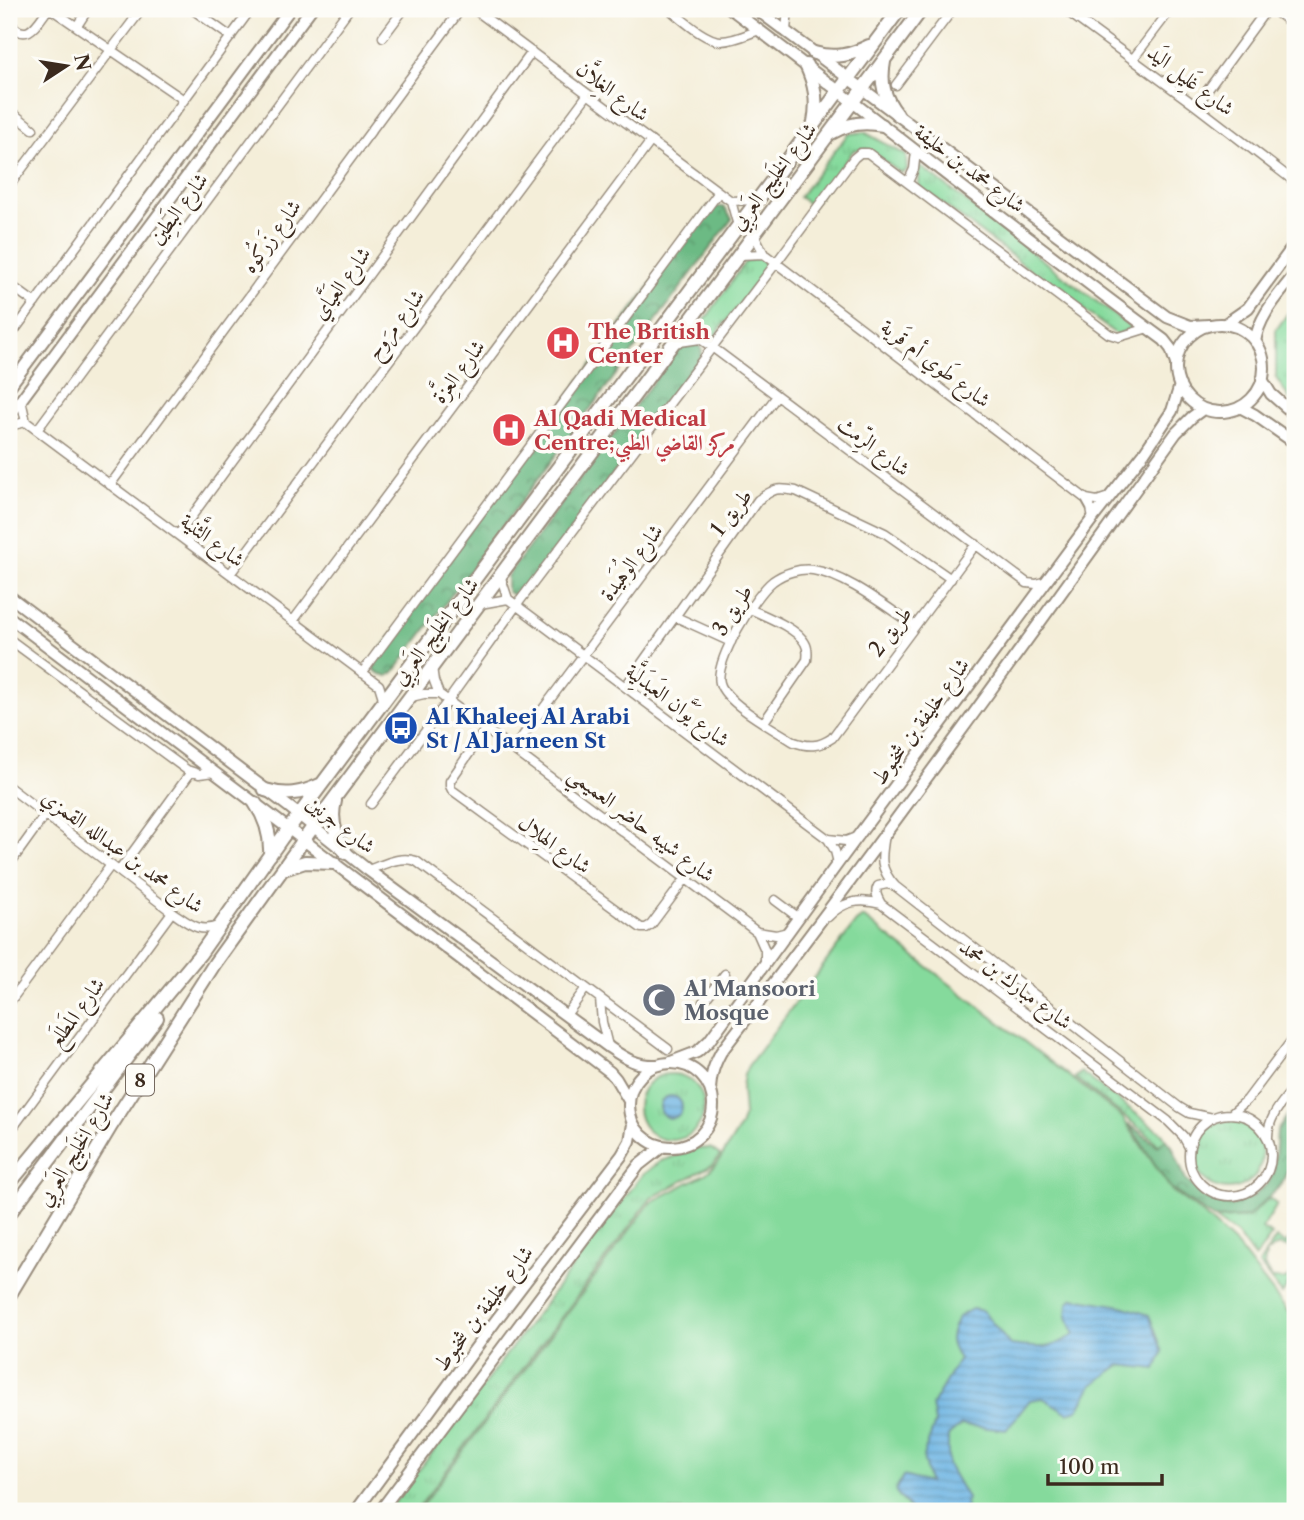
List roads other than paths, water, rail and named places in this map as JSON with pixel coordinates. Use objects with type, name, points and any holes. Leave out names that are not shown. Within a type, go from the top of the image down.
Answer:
[{"type":"highway","name":"شارع الخَلِيج العَربِي","points":[[9,1184],[200,954],[289,829],[900,9]]},
{"type":"highway","name":"شارع الخَلِيج العَربِي","points":[[9,1296],[111,1126],[208,974],[281,871],[922,9]]},
{"type":"highway","points":[[814,53],[844,56],[873,45]]},
{"type":"highway","points":[[885,58],[882,86],[886,98],[897,114]]},
{"type":"highway","points":[[806,65],[816,94],[814,122]]},
{"type":"highway","points":[[826,138],[839,128],[855,124],[882,125]]},
{"type":"highway","points":[[265,790],[295,794],[323,784]]},
{"type":"highway","points":[[335,798],[333,822],[337,838],[346,853]]},
{"type":"highway","points":[[255,803],[268,831],[270,856]]},
{"type":"highway","points":[[281,871],[305,862],[334,863]]},
{"type":"highway","points":[[9,1214],[157,1018],[200,954]]},
{"type":"main road","name":"شارع البَطِين","points":[[9,387],[290,9]]},
{"type":"main road","name":"شارع البَطِين","points":[[9,416],[311,9]]},
{"type":"main road","name":"شارع محمد بن خليفة","points":[[731,9],[1164,340],[1171,349],[1176,364]]},
{"type":"main road","name":"شارع محمد بن خليفة","points":[[756,9],[1167,317],[1190,326],[1209,326]]},
{"type":"main road","points":[[1225,324],[1248,308],[1295,244]]},
{"type":"main road","points":[[1255,342],[1264,316],[1295,274]]},
{"type":"main road","points":[[1225,324],[1237,327],[1255,342],[1264,366],[1258,390],[1250,400],[1240,407],[1216,412],[1203,409],[1186,395],[1180,385],[1176,364],[1186,340],[1196,331],[1225,324]]},
{"type":"main road","points":[[1262,379],[1271,394],[1295,415]]},
{"type":"main road","name":"شارع خليفة بن شخبوط","points":[[671,1062],[697,1052],[709,1041],[1093,518],[1144,453],[1172,411],[1180,385]]},
{"type":"main road","points":[[1240,407],[1295,443]]},
{"type":"main road","name":"شارع خليفة بن شخبوط","points":[[710,1089],[711,1074],[721,1052],[812,934],[1176,433],[1203,409]]},
{"type":"main road","name":"شارع جرنين","points":[[9,596],[368,870],[610,1048],[636,1064],[657,1065]]},
{"type":"main road","name":"شارع جرنين","points":[[9,617],[610,1072],[629,1101]]},
{"type":"main road","points":[[671,1062],[683,1064],[704,1078],[710,1089],[712,1117],[698,1139],[687,1145],[662,1147],[640,1135],[633,1124],[629,1101],[632,1089],[646,1070],[657,1065],[671,1062]]},
{"type":"main road","name":"شارع خليفة بن شخبوط","points":[[356,1511],[622,1155],[630,1142],[633,1124]]},
{"type":"main road","name":"شارع خليفة بن شخبوط","points":[[380,1511],[639,1166],[662,1147]]},
{"type":"street","points":[[9,22],[16,30],[28,32],[49,9],[113,48],[184,100]]},
{"type":"street","points":[[77,26],[88,9]]},
{"type":"street","points":[[9,186],[142,9]]},
{"type":"street","points":[[192,9],[231,37]]},
{"type":"street","points":[[9,338],[251,9]]},
{"type":"street","name":"شارع البَطِين","points":[[37,430],[349,9]]},
{"type":"street","points":[[383,37],[404,9]]},
{"type":"street","name":"شارع زَركُوه","points":[[110,485],[461,9]]},
{"type":"street","name":"شارع الغِلاَّن","points":[[474,9],[731,201]]},
{"type":"street","points":[[669,9],[715,41],[728,41],[760,30]]},
{"type":"street","points":[[786,31],[788,9]]},
{"type":"street","points":[[896,85],[953,9]]},
{"type":"street","name":"شارع غَلِيل اليَد","points":[[1064,9],[1295,181]]},
{"type":"street","points":[[1133,59],[1171,9]]},
{"type":"street","points":[[1196,106],[1269,9],[1295,26]]},
{"type":"street","name":"شارع العَيَّاي","points":[[178,535],[532,52]]},
{"type":"street","name":"شارع مرَوح","points":[[230,574],[588,94]]},
{"type":"street","points":[[10,113],[33,129]]},
{"type":"street","name":"شارع العِزَّة","points":[[293,621],[651,141]]},
{"type":"street","points":[[908,182],[914,169],[916,151]]},
{"type":"street","points":[[370,804],[516,606],[860,153],[868,153],[908,182],[1109,334],[1119,337],[1147,328]]},
{"type":"street","name":"شارع الخَلِيج العَربِي","points":[[362,673],[719,192]]},
{"type":"street","points":[[738,226],[731,201],[757,200]]},
{"type":"street","name":"شارع طَوي أم قَرية","points":[[754,234],[764,254],[776,264],[1086,499]]},
{"type":"street","points":[[738,255],[764,254]]},
{"type":"street","points":[[9,284],[34,303]]},
{"type":"street","points":[[673,343],[700,339],[694,314]]},
{"type":"street","name":"شارع الرِّمث","points":[[700,339],[1027,583]]},
{"type":"street","name":"شارع الوُهَيدة","points":[[513,749],[777,396]]},
{"type":"street","points":[[9,426],[26,422],[21,400]]},
{"type":"street","name":"شارع الثَّنية","points":[[26,422],[379,685]]},
{"type":"street","name":"طريق 1","points":[[625,687],[758,500],[772,490],[785,488],[796,491],[886,533],[951,579]]},
{"type":"street","points":[[1086,499],[1097,501],[1110,497]]},
{"type":"street","points":[[1086,499],[1093,518]]},
{"type":"street","name":"طريق 2","points":[[832,738],[976,544]]},
{"type":"street","name":"طريق 3","points":[[832,738],[815,746],[794,742],[734,702],[721,685],[719,676],[731,642],[762,592],[784,575],[812,570],[852,585],[915,626]]},
{"type":"street","points":[[479,604],[508,599],[500,575]]},
{"type":"street","points":[[1032,602],[1027,583],[1047,581]]},
{"type":"street","name":"شارع يَوَّان العَبدَلِيَّة","points":[[508,599],[828,839]]},
{"type":"street","points":[[750,609],[804,639],[808,650],[807,660],[764,722]]},
{"type":"street","points":[[676,617],[731,642]]},
{"type":"street","points":[[9,639],[191,772],[204,775],[214,772]]},
{"type":"street","points":[[409,698],[439,694],[432,667]]},
{"type":"street","points":[[384,702],[379,685],[398,682]]},
{"type":"street","name":"شارع شيبه حاضر العميمي","points":[[439,694],[757,932]]},
{"type":"street","name":"شارع الهِلال","points":[[486,729],[450,781],[452,790],[641,928],[651,925],[686,878]]},
{"type":"street","points":[[9,1003],[191,772]]},
{"type":"street","name":"شارع محمد بن عبدالله القمزي","points":[[9,787],[196,928],[221,924]]},
{"type":"street","points":[[9,865],[46,815]]},
{"type":"street","points":[[885,833],[883,869],[895,887]]},
{"type":"street","points":[[828,839],[846,841],[859,836]]},
{"type":"street","points":[[828,839],[838,863]]},
{"type":"street","points":[[368,870],[402,858],[416,861],[668,1049]]},
{"type":"street","points":[[881,904],[876,894],[878,886],[887,884],[895,887]]},
{"type":"street","name":"شارع مبارك بن محمد","points":[[895,887],[1179,1107],[1189,1113],[1213,1118]]},
{"type":"street","points":[[775,900],[799,918]]},
{"type":"street","points":[[812,934],[843,905],[860,900],[881,904]]},
{"type":"street","name":"شارع مبارك بن محمد","points":[[881,904],[1168,1121],[1184,1136],[1189,1147]]},
{"type":"street","name":"شارع المَطلَع","points":[[9,1133],[172,912]]},
{"type":"street","points":[[757,932],[776,935],[788,932]]},
{"type":"street","points":[[757,932],[765,950],[765,964]]},
{"type":"street","points":[[703,1002],[724,976],[744,993]]},
{"type":"street","points":[[566,1015],[586,988]]},
{"type":"street","points":[[600,999],[602,1022],[610,1048]]},
{"type":"street","points":[[602,1022],[606,1016],[616,1011]]},
{"type":"street","points":[[1230,1114],[1247,1100],[1295,1036]]},
{"type":"street","points":[[1268,1139],[1253,1121],[1242,1116],[1230,1114],[1213,1118],[1202,1125],[1189,1147],[1193,1175],[1202,1186],[1227,1197],[1241,1195],[1253,1189],[1263,1180],[1269,1167],[1270,1120],[1295,1086]]},
{"type":"water","points":[[671,1096],[679,1099],[682,1107],[679,1115],[671,1118],[663,1115],[660,1107],[663,1099]]},
{"type":"water","points":[[1073,1298],[1122,1306],[1149,1315],[1163,1352],[1156,1369],[1120,1365],[1092,1385],[1078,1410],[1068,1413],[1043,1398],[1030,1400],[1006,1430],[961,1425],[948,1436],[948,1465],[967,1498],[965,1511],[909,1511],[895,1491],[903,1476],[929,1483],[923,1456],[935,1423],[932,1405],[959,1359],[951,1338],[958,1317],[972,1309],[983,1311],[1010,1345],[1051,1346],[1075,1334],[1067,1317],[1068,1303]]},
{"type":"place","name":"The British Center","points":[[563,343]]},
{"type":"place","name":"Al Qadi Medical Centre;مركز القاضي الطبي","points":[[509,430]]},
{"type":"place","name":"Al Khaleej Al Arabi St / Al Jarneen St","points":[[401,728]]},
{"type":"place","name":"Al Mansoori Mosque","points":[[659,1000]]}]
